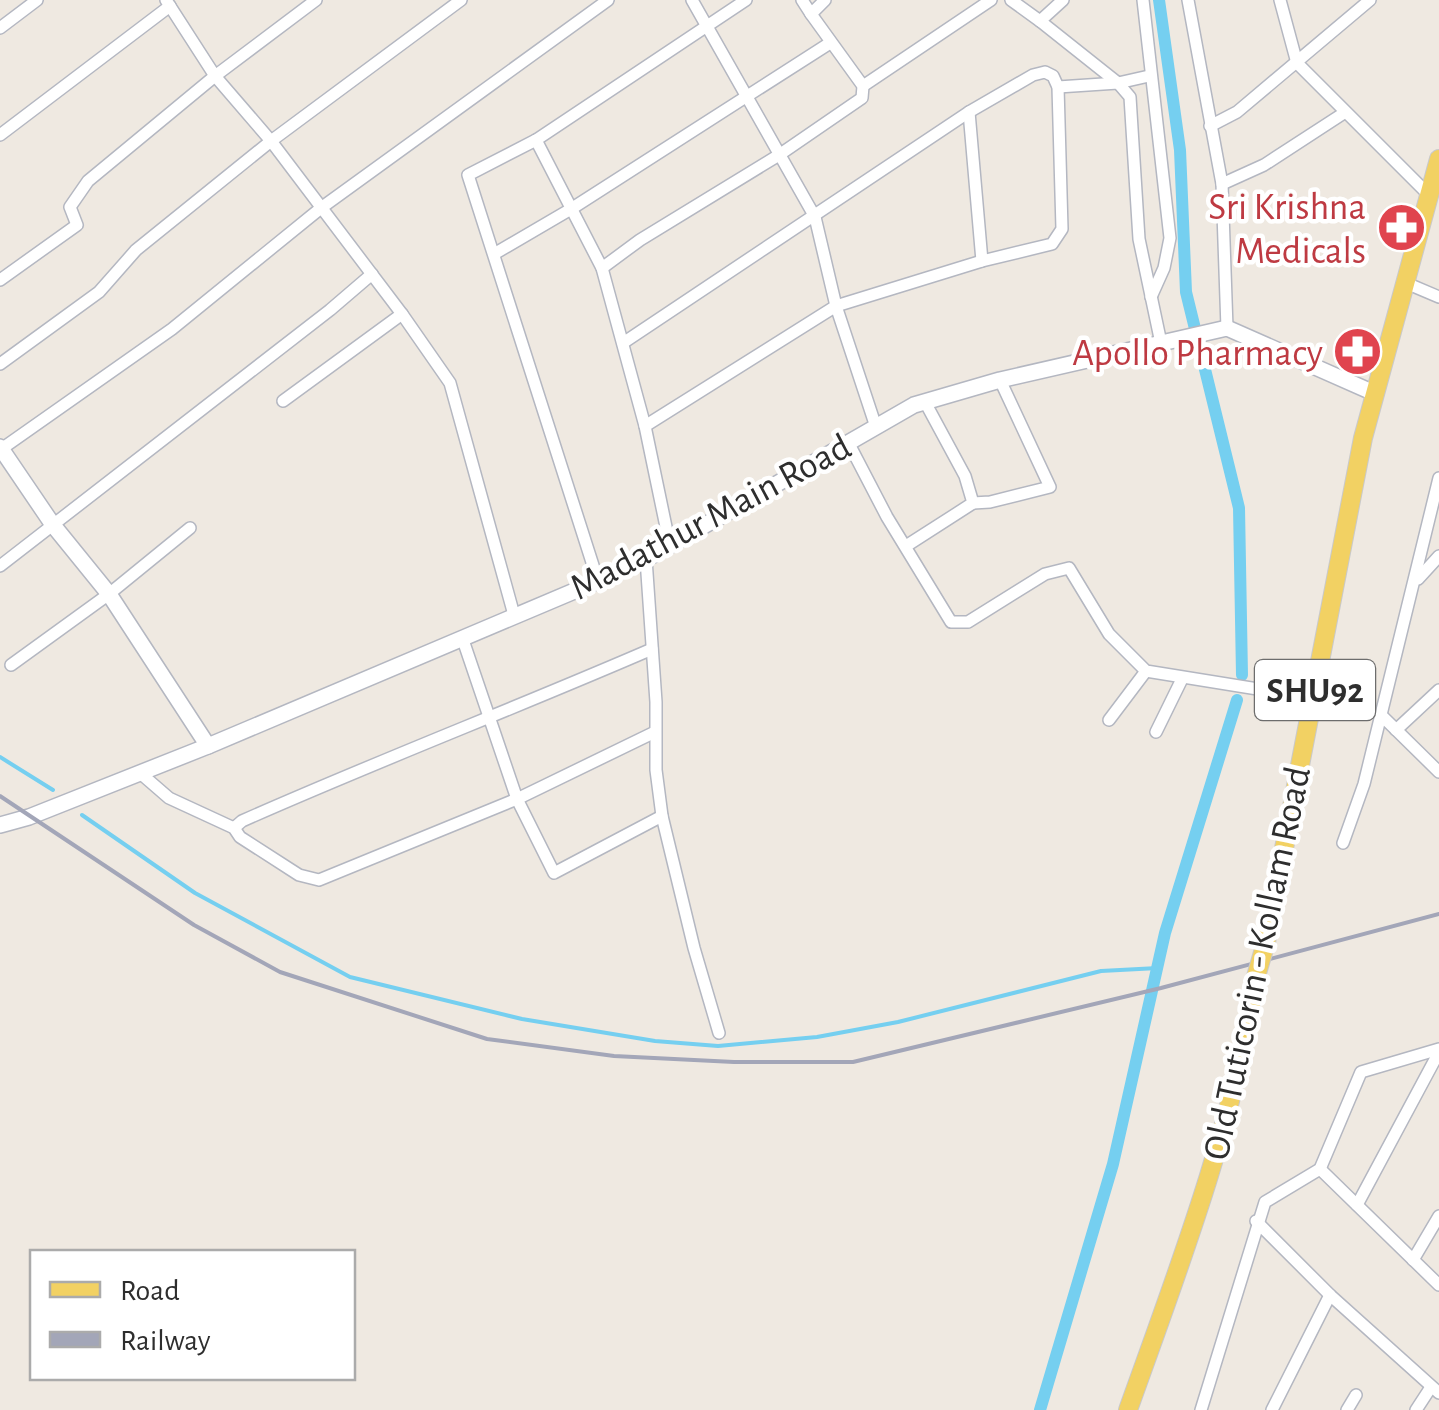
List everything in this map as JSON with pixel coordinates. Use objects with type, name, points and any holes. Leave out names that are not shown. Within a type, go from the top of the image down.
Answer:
[{"type":"main road","name":"Old Tuticorin - Kollam Road","points":[[1128,1410],[1213,1164],[1246,1040],[1374,394],[1439,159]]},
{"type":"street","points":[[0,28],[37,0]]},
{"type":"street","points":[[0,280],[77,225],[70,207],[88,181],[316,0]]},
{"type":"street","points":[[0,364],[99,292],[136,250],[271,141],[460,0]]},
{"type":"street","points":[[208,746],[108,594],[53,526],[0,449],[172,329],[321,208],[607,0]]},
{"type":"street","points":[[692,0],[814,217],[836,306],[876,428]]},
{"type":"street","points":[[598,581],[468,175],[536,140],[746,0]]},
{"type":"street","points":[[602,268],[862,98],[863,86],[802,0]]},
{"type":"street","points":[[810,14],[825,0]]},
{"type":"street","points":[[863,86],[991,0]]},
{"type":"street","points":[[1011,0],[1118,82],[1130,97],[1140,239],[1164,342]]},
{"type":"street","points":[[1040,21],[1063,0]]},
{"type":"street","points":[[1143,0],[1170,238],[1164,268],[1151,297]]},
{"type":"street","points":[[1188,0],[1222,184],[1219,329],[1374,394]]},
{"type":"street","points":[[1280,0],[1297,62],[1429,196]]},
{"type":"street","points":[[1210,126],[1237,112],[1370,0]]},
{"type":"street","points":[[0,135],[168,3],[216,76],[271,141],[450,384],[514,615]]},
{"type":"street","points":[[494,254],[830,43]]},
{"type":"street","points":[[624,342],[969,112],[1033,74],[1045,72],[1053,76],[1058,87],[1062,229],[1052,244],[836,306],[644,426]]},
{"type":"street","points":[[1058,87],[1149,76]]},
{"type":"street","points":[[969,112],[982,261]]},
{"type":"street","points":[[1222,184],[1264,164],[1344,113]]},
{"type":"street","points":[[536,140],[602,268],[624,342],[670,546]]},
{"type":"street","points":[[0,566],[372,274]]},
{"type":"street","points":[[1406,283],[1439,298]]},
{"type":"street","points":[[283,402],[402,314]]},
{"type":"street","name":"Madathur Main Road","points":[[0,824],[208,746],[598,581],[670,546],[848,442],[925,402],[1000,380],[1219,329]]},
{"type":"street","points":[[906,546],[973,503],[1050,487],[1000,380]]},
{"type":"street","points":[[925,402],[965,476],[973,503]]},
{"type":"street","points":[[848,442],[952,622],[968,622],[1045,574],[1069,568],[1109,634],[1146,671],[1270,691]]},
{"type":"street","points":[[1342,843],[1364,784],[1439,478]]},
{"type":"street","points":[[11,664],[190,528]]},
{"type":"street","points":[[1415,582],[1439,556]]},
{"type":"street","points":[[646,559],[662,816],[719,1033]]},
{"type":"street","points":[[462,640],[517,799],[554,873],[662,816]]},
{"type":"street","points":[[234,828],[344,776],[652,649]]},
{"type":"street","points":[[1109,720],[1146,671]]},
{"type":"street","points":[[1156,732],[1182,679]]},
{"type":"street","points":[[1396,730],[1439,690]]},
{"type":"street","points":[[1380,716],[1439,772]]},
{"type":"street","points":[[139,772],[170,798],[234,828],[240,837],[299,875],[319,880],[517,799],[655,732]]},
{"type":"street","points":[[1200,1410],[1265,1202],[1320,1169],[1361,1072],[1439,1050]]},
{"type":"street","points":[[1357,1204],[1439,1050]]},
{"type":"street","points":[[1320,1169],[1439,1284]]},
{"type":"street","points":[[1414,1260],[1439,1216]]},
{"type":"street","points":[[1256,1222],[1435,1390],[1416,1410]]},
{"type":"street","points":[[1272,1410],[1330,1294]]},
{"type":"street","points":[[1347,1410],[1356,1396]]},
{"type":"waterway","points":[[1159,0],[1180,150],[1186,292],[1239,508],[1242,675]]},
{"type":"waterway","points":[[1040,1410],[1113,1164],[1165,933],[1237,700]]},
{"type":"waterway","points":[[0,757],[53,790]]},
{"type":"waterway","points":[[82,815],[195,893],[350,977],[522,1019],[655,1041],[718,1046],[817,1037],[898,1022],[1101,971],[1158,968]]},
{"type":"railway","points":[[0,796],[194,925],[280,972],[487,1039],[614,1056],[853,1062],[1161,988],[1439,914]]},
{"type":"place","name":"Sri Krishna Medicals","points":[[1401,228]]},
{"type":"place","name":"Apollo Pharmacy","points":[[1358,352]]}]
